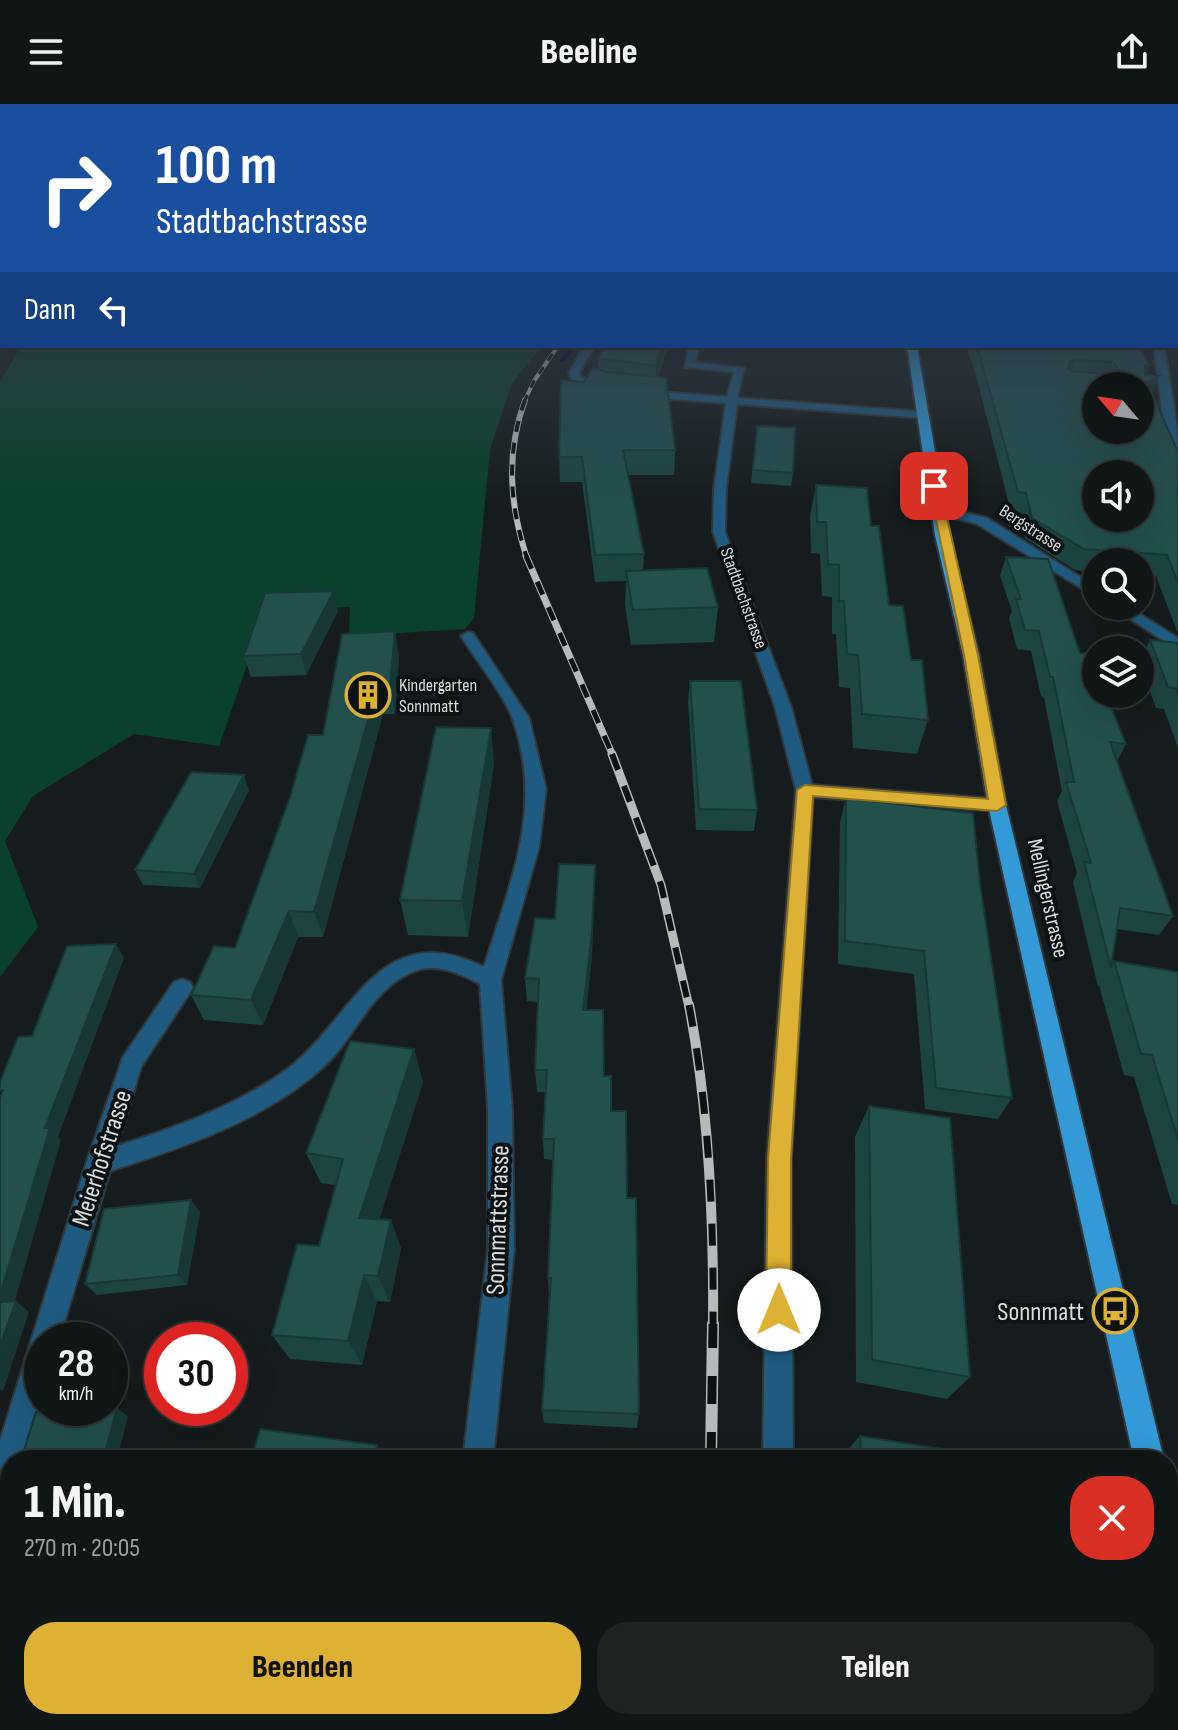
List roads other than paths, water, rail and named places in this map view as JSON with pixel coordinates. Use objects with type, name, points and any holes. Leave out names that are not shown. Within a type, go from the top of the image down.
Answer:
[{"type":"main road","name":"Mellingerstrasse","points":[[913,354],[938,510],[971,655],[997,805],[1147,1450]]},
{"type":"street","points":[[585,354],[574,373],[577,379],[606,390],[621,391]]},
{"type":"street","name":"Stadtbachstrasse","points":[[692,354],[689,365],[740,370],[731,402],[720,489],[719,532],[783,707],[805,790],[779,1159],[778,1450]]},
{"type":"street","points":[[1159,354],[1158,389],[1178,444]]},
{"type":"street","points":[[637,393],[924,415]]},
{"type":"street","name":"Bergstrasse","points":[[938,510],[982,521],[1082,584]]},
{"type":"street","points":[[1139,620],[1178,645]]},
{"type":"street","name":"Sonnmattstrasse","points":[[468,636],[521,718],[537,789],[530,847],[490,980],[500,1109],[501,1249],[479,1450]]},
{"type":"street","points":[[805,790],[997,805]]},
{"type":"street","points":[[98,1164],[171,1140],[291,1082],[317,1060],[375,986],[403,966],[455,960],[490,980]]},
{"type":"street","name":"Meierhofstrasse","points":[[50,1322],[131,1064],[182,988]]},
{"type":"street","points":[[12,1450],[24,1410]]},
{"type":"waterway","points":[[562,360],[568,354]]},
{"type":"railway","points":[[524,402],[553,354]]},
{"type":"railway","points":[[525,400],[515,439],[512,479],[516,518],[527,558]]},
{"type":"railway","points":[[526,556],[613,756]]},
{"type":"railway","points":[[612,754],[661,885],[689,1007]]},
{"type":"railway","points":[[689,1005],[709,1165],[713,1325]]},
{"type":"railway","points":[[711,1450],[713,1325]]},
{"type":"place","name":"Kindergarten Sonnmatt","points":[[368,695]]},
{"type":"place","name":"Sonnmatt","points":[[1115,1311]]}]
